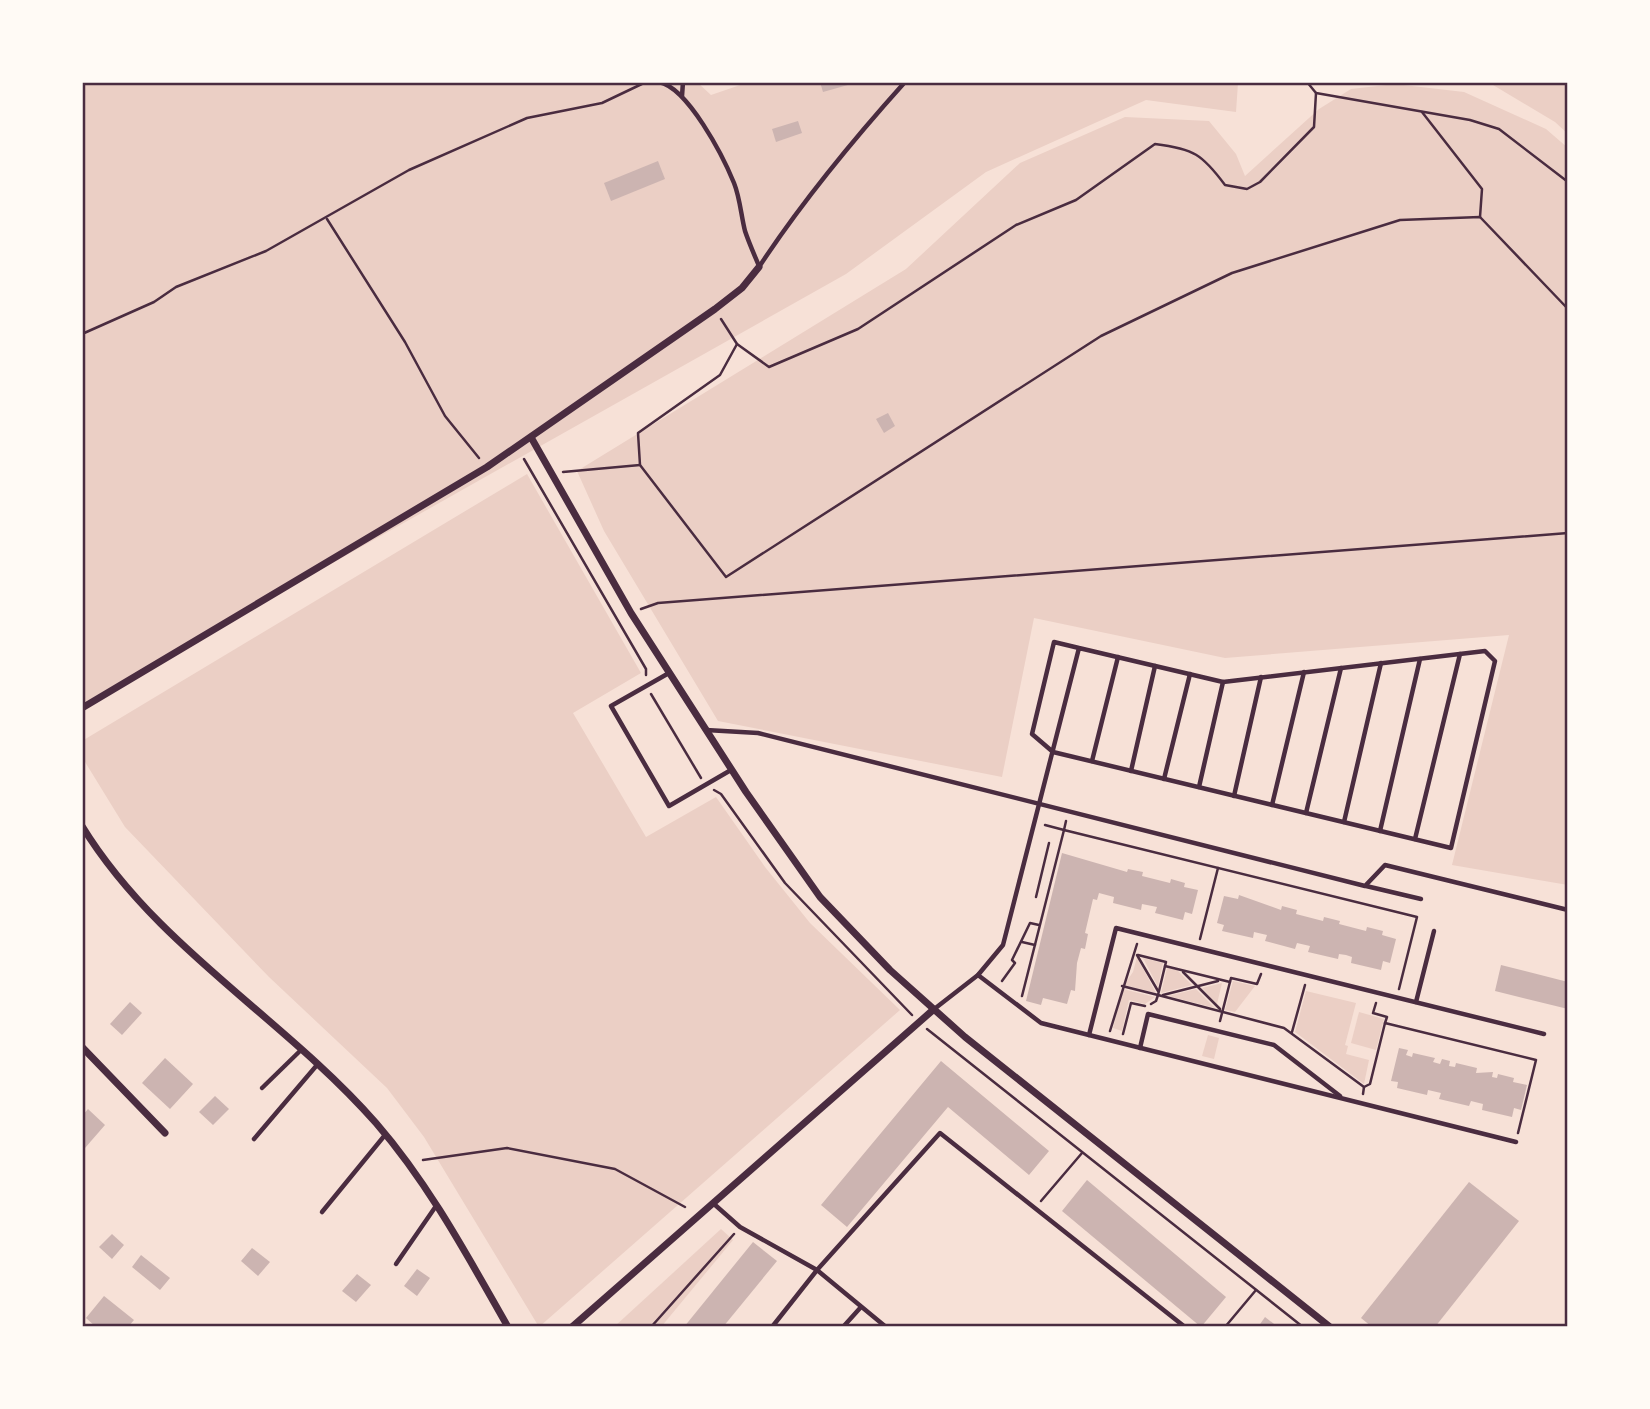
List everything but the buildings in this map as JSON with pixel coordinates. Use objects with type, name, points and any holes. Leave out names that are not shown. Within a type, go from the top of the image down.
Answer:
[{"type":"street","points":[[82,708],[532,439],[715,309],[742,288],[759,267]]},
{"type":"street","points":[[532,439],[631,613],[706,730],[820,897],[933,1010],[1330,1327]]},
{"type":"street","points":[[82,826],[145,908],[194,956],[317,1065],[385,1135],[436,1206],[508,1327]]},
{"type":"street","points":[[572,1327],[933,1010]]},
{"type":"street","points":[[82,1047],[165,1133]]},
{"type":"lane","points":[[659,82],[669,84],[682,97],[715,146],[735,185],[745,231],[759,267]]},
{"type":"lane","points":[[682,97],[683,82]]},
{"type":"lane","points":[[759,267],[796,211],[847,146],[905,82]]},
{"type":"lane","points":[[1054,642],[1118,657],[1223,682],[1485,650],[1495,661],[1451,848],[1053,752],[1032,734],[1054,642]]},
{"type":"lane","points":[[933,1010],[978,975],[1003,945],[1079,648]]},
{"type":"lane","points":[[1415,839],[1460,654]]},
{"type":"lane","points":[[1092,761],[1118,657]]},
{"type":"lane","points":[[1380,831],[1420,659]]},
{"type":"lane","points":[[1344,822],[1381,663]]},
{"type":"lane","points":[[1131,771],[1155,666]]},
{"type":"lane","points":[[1306,813],[1341,668]]},
{"type":"lane","points":[[669,672],[611,706],[669,806],[732,769]]},
{"type":"lane","points":[[1272,805],[1304,672]]},
{"type":"lane","points":[[1164,779],[1190,674]]},
{"type":"lane","points":[[1234,796],[1261,677]]},
{"type":"lane","points":[[1199,787],[1223,682]]},
{"type":"lane","points":[[706,730],[758,733],[1421,899]]},
{"type":"lane","points":[[82,844],[90,839]]},
{"type":"lane","points":[[1365,886],[1385,865],[1568,910]]},
{"type":"lane","points":[[1089,1035],[1116,928],[1544,1034]]},
{"type":"lane","points":[[1416,1002],[1434,931]]},
{"type":"lane","points":[[978,975],[1041,1023],[1516,1142]]},
{"type":"lane","points":[[1140,1048],[1148,1014],[1274,1045],[1343,1098]]},
{"type":"lane","points":[[262,1088],[301,1050]]},
{"type":"lane","points":[[254,1139],[317,1065]]},
{"type":"lane","points":[[772,1327],[817,1270],[940,1133],[1185,1327]]},
{"type":"lane","points":[[322,1212],[385,1135]]},
{"type":"lane","points":[[713,1203],[740,1227],[817,1270],[886,1327]]},
{"type":"lane","points":[[396,1264],[436,1206]]},
{"type":"lane","points":[[843,1327],[861,1307]]},
{"type":"path","points":[[82,334],[154,302],[176,287],[266,251],[327,219],[409,170],[527,118],[602,103],[646,82]]},
{"type":"path","points":[[1307,82],[1316,93],[1470,120],[1499,129],[1568,182]]},
{"type":"path","points":[[715,309],[737,344],[769,367],[858,329],[1016,225],[1076,200],[1155,144],[1185,148],[1206,159],[1225,185],[1247,189],[1260,182],[1314,127],[1316,93]]},
{"type":"path","points":[[1422,112],[1482,189],[1480,217],[1568,309]]},
{"type":"path","points":[[737,344],[720,375],[638,433],[640,465],[726,577],[1113,330],[1233,273],[1400,220],[1480,217]]},
{"type":"path","points":[[327,219],[405,342],[446,416],[487,467]]},
{"type":"path","points":[[524,459],[646,669],[646,686],[705,785],[721,794],[785,883],[918,1022],[1303,1327]]},
{"type":"path","points":[[553,472],[640,465]]},
{"type":"path","points":[[631,613],[658,603],[1568,533]]},
{"type":"path","points":[[1021,1000],[1068,811]]},
{"type":"path","points":[[1035,823],[1417,918],[1398,990],[1389,988]]},
{"type":"path","points":[[1036,897],[1049,845],[1059,849]]},
{"type":"path","points":[[1043,868],[1053,870]]},
{"type":"path","points":[[1199,941],[1218,868]]},
{"type":"path","points":[[1000,983],[1015,962],[1012,960],[1023,942],[1030,922],[1040,925]]},
{"type":"path","points":[[1110,1031],[1140,934]]},
{"type":"path","points":[[1023,942],[1035,945]]},
{"type":"path","points":[[1123,1034],[1131,1003],[1146,1006],[1156,1001],[1166,962],[1136,954]]},
{"type":"path","points":[[1136,954],[1159,994]]},
{"type":"path","points":[[1165,967],[1230,982]]},
{"type":"path","points":[[1182,971],[1222,1012]]},
{"type":"path","points":[[1222,1012],[1231,978],[1257,984],[1260,974],[1271,977]]},
{"type":"path","points":[[1291,1034],[1308,975]]},
{"type":"path","points":[[1159,994],[1221,980]]},
{"type":"path","points":[[1294,982],[1306,985]]},
{"type":"path","points":[[1122,986],[1284,1028],[1364,1087]]},
{"type":"path","points":[[1364,1087],[1370,1084],[1387,1017],[1373,1013],[1376,1002]]},
{"type":"path","points":[[1385,1023],[1536,1060],[1518,1133],[1506,1130]]},
{"type":"path","points":[[1364,1087],[1363,1094],[1376,1097]]},
{"type":"path","points":[[422,1160],[508,1147],[615,1169],[685,1207]]},
{"type":"path","points":[[1034,1208],[1082,1153]]},
{"type":"path","points":[[651,1327],[740,1227]]},
{"type":"path","points":[[1225,1327],[1256,1290]]},
{"type":"shaded area","points":[[82,82],[697,82],[711,95],[749,82],[1238,83],[1236,112],[1146,100],[986,172],[846,274],[82,704]]},
{"type":"shaded area","points":[[1488,82],[1568,82],[1568,134],[1555,122]]},
{"type":"shaded area","points":[[1395,84],[1464,92],[1546,129],[1568,148],[1568,885],[1452,865],[1509,635],[1225,658],[1034,618],[1002,777],[718,721],[604,531],[577,471],[906,269],[1020,163],[1125,117],[1209,121],[1236,154],[1245,176],[1319,109],[1351,89]]},
{"type":"shaded area","points":[[527,474],[641,673],[573,713],[646,837],[716,797],[765,867],[810,923],[900,1010],[539,1327],[424,1137],[387,1088],[269,977],[125,827],[82,757],[82,741]]},
{"type":"shaded area","points":[[1137,957],[1156,993],[1124,985],[1133,972]]},
{"type":"shaded area","points":[[1143,958],[1163,963],[1158,987]]},
{"type":"shaded area","points":[[1167,968],[1177,970],[1192,985],[1161,993]]},
{"type":"shaded area","points":[[1233,981],[1255,986],[1235,1012],[1225,1010]]},
{"type":"shaded area","points":[[1222,983],[1217,1004],[1202,988]]},
{"type":"shaded area","points":[[1123,989],[1155,997],[1145,1004],[1129,1000],[1122,1031],[1113,1028]]},
{"type":"shaded area","points":[[1196,989],[1215,1008],[1168,996]]},
{"type":"shaded area","points":[[1306,991],[1356,1003],[1345,1045],[1348,1046],[1346,1054],[1369,1060],[1364,1084],[1295,1032]]},
{"type":"shaded area","points":[[1359,1012],[1384,1019],[1376,1050],[1351,1043]]},
{"type":"shaded area","points":[[1208,1035],[1219,1038],[1214,1059],[1202,1056]]},
{"type":"shaded area","points":[[721,1229],[733,1240],[661,1327],[614,1327]]}]
